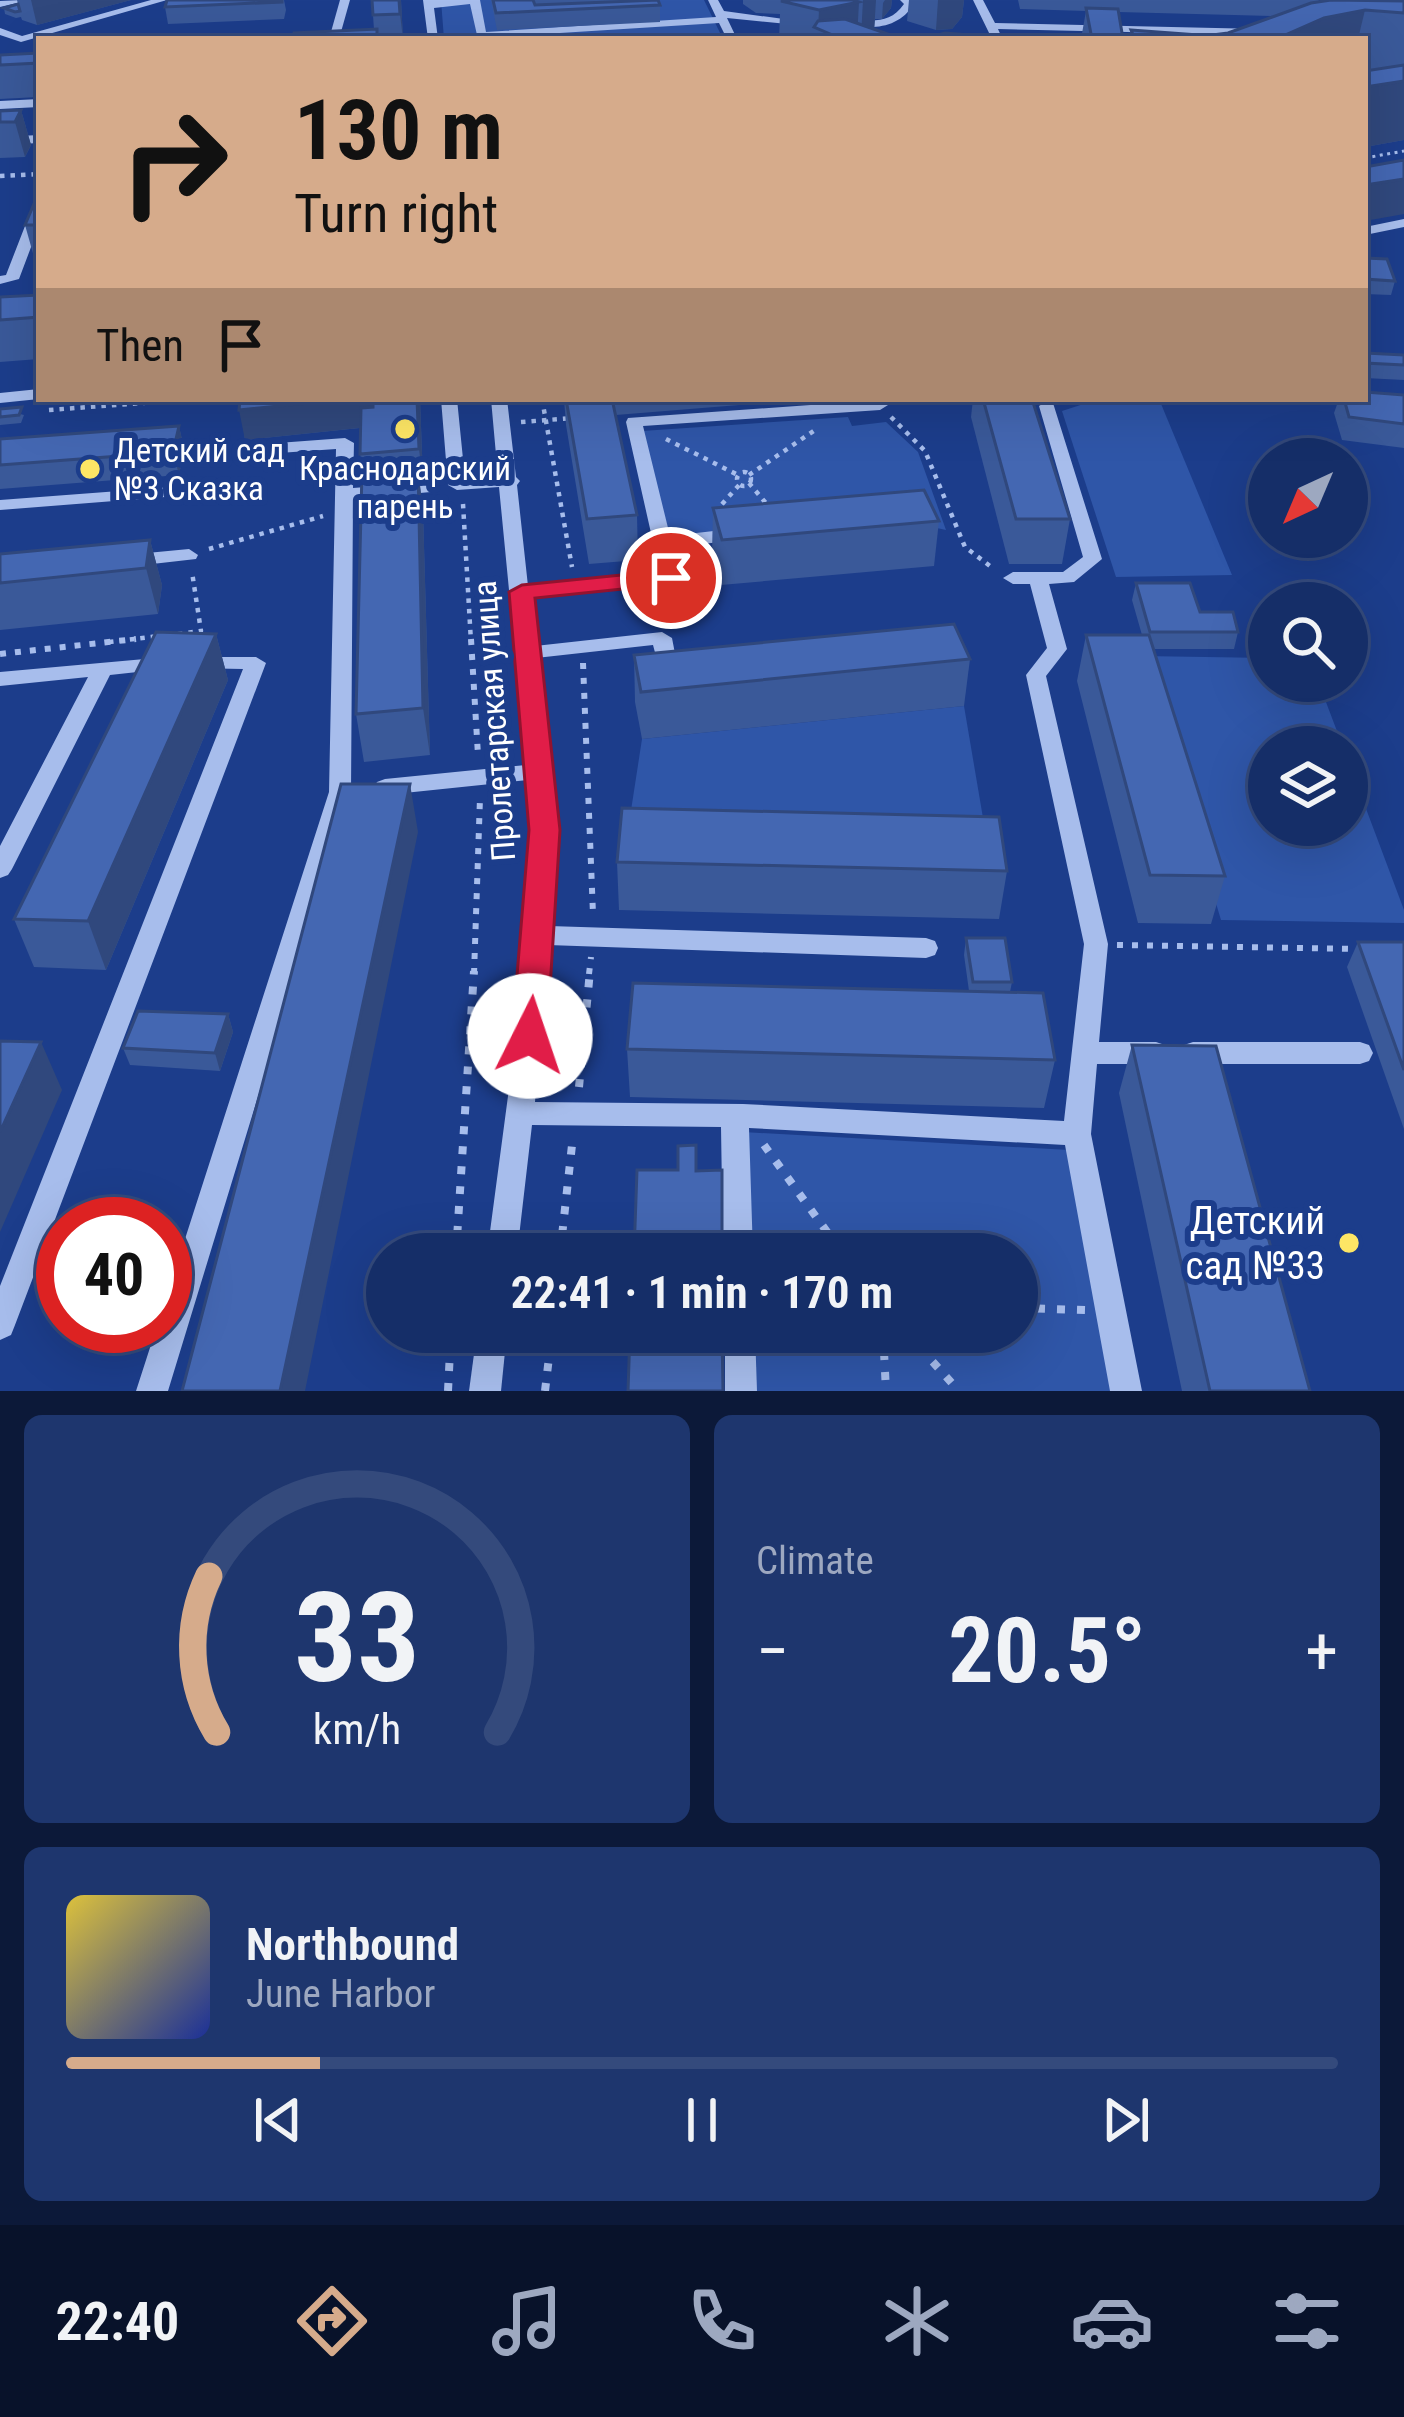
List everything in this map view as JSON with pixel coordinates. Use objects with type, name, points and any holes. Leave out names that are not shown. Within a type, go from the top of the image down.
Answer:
[{"type":"street","points":[[0,4],[16,0]]},
{"type":"street","points":[[1,33],[21,39],[162,0]]},
{"type":"street","points":[[335,36],[345,0]]},
{"type":"street","points":[[433,36],[429,3],[475,0],[482,35],[653,26],[721,17],[890,25],[903,17],[909,4],[905,0]]},
{"type":"street","points":[[712,0],[730,36]]},
{"type":"street","points":[[978,0],[987,29],[995,36]]},
{"type":"street","points":[[1032,26],[1028,22],[1038,18],[1272,29]]},
{"type":"street","points":[[786,36],[804,23]]},
{"type":"street","points":[[987,29],[1032,26],[1060,33],[1109,24]]},
{"type":"street","points":[[888,36],[895,33],[890,25]]},
{"type":"street","points":[[653,26],[658,36]]},
{"type":"street","points":[[1084,28],[1131,36]]},
{"type":"street","points":[[0,105],[36,103]]},
{"type":"street","points":[[0,140],[36,139]]},
{"type":"street","points":[[0,280],[12,280],[36,216]]},
{"type":"street","points":[[1368,230],[1404,223]]},
{"type":"street","points":[[0,398],[36,402]]},
{"type":"street","points":[[449,402],[457,485],[511,481]]},
{"type":"street","points":[[522,592],[671,578],[634,422],[880,406]]},
{"type":"street","points":[[1046,406],[1094,559],[1067,578],[1026,578],[1057,649],[1036,675],[1096,944],[1077,1134],[1126,1391]]},
{"type":"street","name":"Пролетарская улица","points":[[501,411],[544,830],[505,1233]]},
{"type":"street","points":[[152,1391],[340,791],[345,443],[250,450]]},
{"type":"street","points":[[344,502],[431,487]]},
{"type":"street","points":[[0,506],[172,492]]},
{"type":"street","points":[[663,542],[788,529]]},
{"type":"street","points":[[95,564],[190,555]]},
{"type":"street","points":[[528,652],[662,638],[668,670],[690,668]]},
{"type":"street","points":[[0,679],[256,663],[0,1325]]},
{"type":"street","points":[[0,869],[102,670]]},
{"type":"street","points":[[340,791],[539,771]]},
{"type":"street","points":[[537,934],[926,948]]},
{"type":"street","points":[[1085,1052],[1360,1053]]},
{"type":"street","points":[[520,1113],[739,1116],[1077,1134]]},
{"type":"street","points":[[738,1233],[739,1116]]},
{"type":"street","points":[[485,1391],[490,1353]]},
{"type":"street","points":[[740,1353],[741,1391]]},
{"type":"path","points":[[1368,157],[1404,151]]},
{"type":"path","points":[[0,176],[36,174]]},
{"type":"path","points":[[543,402],[576,587]]},
{"type":"path","points":[[880,406],[926,451],[974,561],[1026,578]]},
{"type":"path","points":[[703,538],[722,498],[848,407]]},
{"type":"path","points":[[501,411],[546,420],[579,418]]},
{"type":"path","points":[[634,422],[744,479],[788,529]]},
{"type":"path","points":[[457,485],[462,492],[482,844],[457,1233]]},
{"type":"path","points":[[0,654],[201,631],[190,555],[344,502]]},
{"type":"path","points":[[562,1233],[593,937],[582,646]]},
{"type":"path","points":[[1096,944],[1380,950]]},
{"type":"path","points":[[739,1116],[827,1233]]},
{"type":"path","points":[[1038,1308],[1111,1310]]},
{"type":"path","points":[[448,1391],[451,1353]]},
{"type":"path","points":[[545,1391],[549,1353]]},
{"type":"path","points":[[884,1353],[886,1391]]},
{"type":"path","points":[[925,1353],[959,1391]]},
{"type":"shaded area","points":[[441,0],[704,0],[722,36],[444,36]]},
{"type":"shaded area","points":[[1090,402],[1160,402],[1232,575],[1116,577],[1062,411]]},
{"type":"shaded area","points":[[848,417],[852,426],[886,422],[918,452],[946,530],[882,516],[670,537],[642,431]]},
{"type":"shaded area","points":[[1142,656],[1248,658],[1248,702],[1326,702],[1335,726],[1248,726],[1248,846],[1368,846],[1368,814],[1404,910],[1404,923],[1221,920]]},
{"type":"shaded area","points":[[964,706],[991,865],[624,856],[642,739]]},
{"type":"shaded area","points":[[743,1132],[1069,1150],[1115,1391],[751,1391],[750,1353],[1038,1353],[1038,1233],[746,1233]]},
{"type":"building","points":[[167,0],[282,0],[282,2],[165,7]]},
{"type":"building","points":[[372,0],[399,0],[400,14],[373,15]]},
{"type":"building","points":[[493,0],[533,0],[535,5],[658,0],[660,5],[496,13]]},
{"type":"building","points":[[781,1],[859,2],[819,10]]},
{"type":"building","points":[[1404,1],[1404,13],[1365,10],[1324,18],[1283,36],[1205,36],[1228,33],[1311,3]]},
{"type":"building","points":[[1086,8],[1118,9],[1122,36],[1091,36]]},
{"type":"building","points":[[845,19],[893,36],[828,36],[814,27],[818,21]]},
{"type":"building","points":[[377,29],[377,36],[294,33]]},
{"type":"building","points":[[1131,30],[1212,36],[1134,36]]},
{"type":"building","points":[[36,53],[36,63],[0,65],[0,55]]},
{"type":"building","points":[[1404,65],[1404,81],[1368,87],[1368,71]]},
{"type":"building","points":[[21,110],[15,122],[0,122],[0,111]]},
{"type":"building","points":[[1404,160],[1404,179],[1368,185],[1368,166]]},
{"type":"building","points":[[36,199],[36,225],[25,225]]},
{"type":"building","points":[[1368,258],[1387,259],[1395,281],[1368,279]]},
{"type":"building","points":[[36,295],[36,317],[0,320],[0,297]]},
{"type":"building","points":[[1368,353],[1404,355],[1404,365],[1368,363]]},
{"type":"building","points":[[1368,392],[1404,395],[1404,424],[1349,417],[1345,402],[1368,402]]},
{"type":"building","points":[[240,402],[318,402],[239,410]]},
{"type":"building","points":[[373,402],[417,402],[419,449],[360,454],[361,408],[373,407]]},
{"type":"building","points":[[567,402],[613,402],[637,515],[587,519]]},
{"type":"building","points":[[984,402],[1033,402],[1070,519],[1016,519]]},
{"type":"building","points":[[22,407],[19,415],[0,417],[0,409]]},
{"type":"building","points":[[179,426],[173,452],[0,465],[0,439]]},
{"type":"building","points":[[418,467],[423,708],[356,714],[362,471]]},
{"type":"building","points":[[924,490],[939,521],[722,540],[713,508]]},
{"type":"building","points":[[150,540],[146,568],[0,583],[0,554]]},
{"type":"building","points":[[1136,583],[1190,583],[1200,612],[1233,612],[1238,632],[1150,632]]},
{"type":"building","points":[[954,624],[970,659],[641,692],[634,655]]},
{"type":"building","points":[[156,632],[216,634],[88,921],[14,919]]},
{"type":"building","points":[[1086,635],[1149,635],[1225,876],[1150,875]]},
{"type":"building","points":[[341,784],[410,784],[280,1391],[182,1391]]},
{"type":"building","points":[[622,808],[999,817],[1007,871],[617,862]]},
{"type":"building","points":[[966,938],[1005,938],[1012,982],[973,982]]},
{"type":"building","points":[[1358,942],[1404,942],[1404,1070]]},
{"type":"building","points":[[633,983],[1043,993],[1055,1060],[627,1049]]},
{"type":"building","points":[[138,1011],[228,1014],[215,1053],[123,1048]]},
{"type":"building","points":[[0,1041],[41,1042],[0,1132]]},
{"type":"building","points":[[1132,1045],[1216,1046],[1310,1391],[1210,1391]]},
{"type":"building","points":[[696,1145],[696,1171],[722,1170],[722,1233],[635,1233],[637,1170],[678,1170],[678,1146]]},
{"type":"building","points":[[629,1353],[722,1353],[723,1391],[628,1391]]},
{"type":"place","name":"Краснодарский парень","points":[[405,429]]},
{"type":"place","name":"Детский сад №3 Сказка","points":[[90,469]]},
{"type":"place","name":"Детский сад №33","points":[[1349,1243]]},
{"type":"route","points":[[530,1036],[544,830],[522,592],[671,578]]}]
